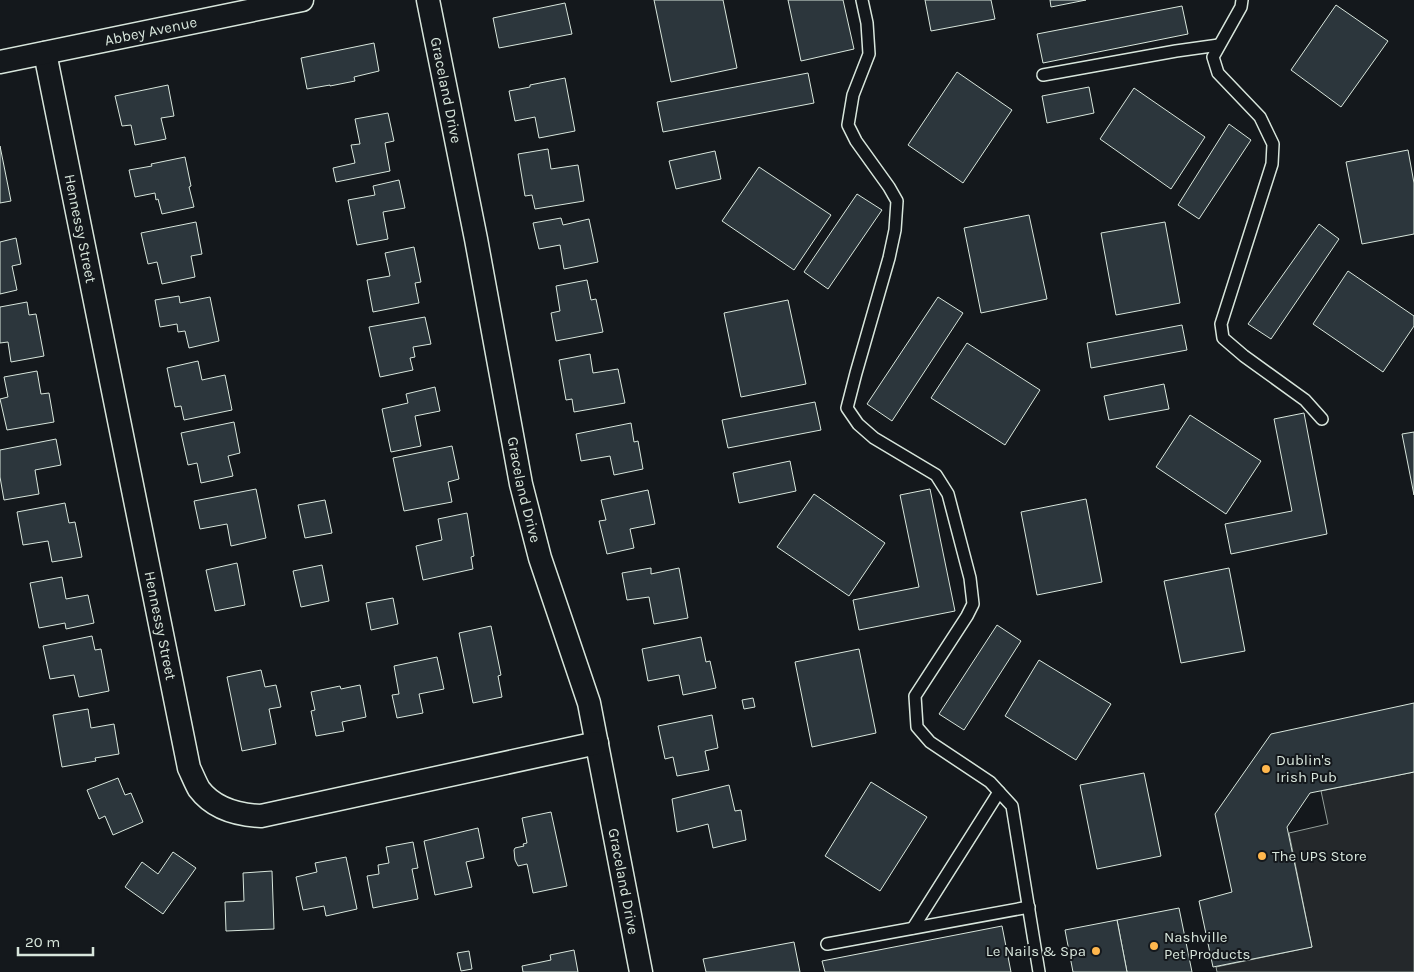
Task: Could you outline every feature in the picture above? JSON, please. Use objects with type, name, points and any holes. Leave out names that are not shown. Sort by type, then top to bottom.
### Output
[{"type":"street","name":"Abbey Avenue","points":[[0,62],[302,0]]},
{"type":"street","name":"Graceland Drive","points":[[428,0],[476,239],[522,484],[540,558],[588,703],[641,972]]},
{"type":"street","name":"Hennessy Street","points":[[45,53],[189,768],[199,788],[212,801],[227,810],[244,815],[261,816],[597,743]]},
{"type":"lane","points":[[862,0],[867,23],[869,54],[853,95],[848,125],[856,141],[897,201],[895,230],[889,258],[847,408],[858,424],[874,438],[936,475],[948,494],[970,578],[973,604],[915,696],[918,727],[930,742],[990,782],[1012,806],[1040,972]]},
{"type":"lane","points":[[1242,0],[1241,7],[1213,57],[1218,73],[1260,117],[1273,144],[1272,164],[1220,324],[1223,338],[1244,356],[1305,400],[1322,419]]},
{"type":"lane","points":[[1043,75],[1219,45]]},
{"type":"lane","points":[[913,928],[1000,792]]},
{"type":"lane","points":[[827,944],[1029,907]]},
{"type":"shaded area","points":[[1414,772],[1414,972],[1217,972],[1216,967],[1312,947],[1289,833],[1328,824],[1321,791]]},
{"type":"building","points":[[654,0],[723,0],[737,68],[671,82]]},
{"type":"building","points":[[788,0],[843,0],[854,49],[801,61]]},
{"type":"building","points":[[925,0],[991,0],[995,19],[931,31]]},
{"type":"building","points":[[1050,0],[1086,0],[1051,7]]},
{"type":"building","points":[[565,3],[572,34],[499,48],[493,18]]},
{"type":"building","points":[[1336,5],[1388,41],[1341,107],[1291,70]]},
{"type":"building","points":[[1182,6],[1188,34],[1043,63],[1037,34]]},
{"type":"building","points":[[374,43],[379,71],[354,77],[355,81],[307,89],[301,58]]},
{"type":"building","points":[[957,72],[1012,110],[963,183],[908,145]]},
{"type":"building","points":[[808,73],[814,103],[663,132],[657,102]]},
{"type":"building","points":[[565,78],[575,131],[539,138],[535,117],[515,121],[509,91]]},
{"type":"building","points":[[168,85],[174,116],[161,118],[166,139],[135,145],[131,125],[122,126],[115,96]]},
{"type":"building","points":[[1089,87],[1094,113],[1047,123],[1042,96]]},
{"type":"building","points":[[1134,88],[1205,137],[1171,189],[1100,139]]},
{"type":"building","points":[[388,113],[394,141],[385,143],[390,171],[336,182],[333,168],[355,163],[351,145],[360,144],[355,119]]},
{"type":"building","points":[[1229,124],[1251,140],[1199,219],[1178,205]]},
{"type":"building","points":[[0,146],[11,201],[0,203]]},
{"type":"building","points":[[548,149],[551,169],[578,165],[584,201],[535,209],[532,195],[525,196],[518,154]]},
{"type":"building","points":[[1408,150],[1414,183],[1414,234],[1362,244],[1346,162]]},
{"type":"building","points":[[715,151],[721,179],[676,189],[669,161]]},
{"type":"building","points":[[185,157],[194,207],[162,214],[155,193],[135,197],[129,170]]},
{"type":"building","points":[[759,167],[831,215],[794,270],[722,221]]},
{"type":"building","points":[[399,180],[405,208],[383,212],[388,239],[357,245],[348,200],[375,195],[373,186]]},
{"type":"building","points":[[857,194],[882,210],[828,289],[804,272]]},
{"type":"building","points":[[1029,215],[1047,299],[981,313],[964,228]]},
{"type":"building","points":[[561,218],[563,225],[589,219],[598,262],[564,269],[560,245],[539,249],[533,223]]},
{"type":"building","points":[[196,222],[202,254],[191,256],[195,277],[162,284],[157,262],[148,264],[141,233]]},
{"type":"building","points":[[1165,222],[1180,303],[1116,315],[1101,233]]},
{"type":"building","points":[[1319,224],[1339,239],[1271,339],[1248,324]]},
{"type":"building","points":[[16,238],[21,264],[12,266],[17,290],[0,294],[0,242]]},
{"type":"building","points":[[414,247],[421,282],[415,283],[419,303],[373,312],[367,280],[390,276],[385,253]]},
{"type":"building","points":[[1348,271],[1414,316],[1414,326],[1383,372],[1313,324]]},
{"type":"building","points":[[587,280],[591,300],[596,299],[603,332],[556,341],[551,313],[560,311],[556,286]]},
{"type":"building","points":[[179,296],[180,303],[210,297],[219,341],[189,348],[185,331],[178,332],[177,324],[160,327],[155,300]]},
{"type":"building","points":[[938,297],[963,313],[892,421],[867,404]]},
{"type":"building","points":[[788,300],[806,384],[741,397],[724,313]]},
{"type":"building","points":[[27,302],[29,315],[36,314],[44,356],[11,362],[8,342],[0,343],[0,307]]},
{"type":"building","points":[[425,317],[431,344],[413,347],[415,357],[410,358],[413,370],[380,377],[369,327]]},
{"type":"building","points":[[1182,325],[1187,350],[1091,368],[1087,343]]},
{"type":"building","points":[[967,343],[1040,390],[1005,445],[931,398]]},
{"type":"building","points":[[590,354],[593,373],[618,369],[625,403],[574,412],[572,399],[566,400],[559,360]]},
{"type":"building","points":[[198,361],[202,380],[225,375],[232,410],[184,420],[181,406],[175,407],[167,368]]},
{"type":"building","points":[[37,371],[41,394],[49,393],[54,422],[7,430],[0,399],[8,397],[4,377]]},
{"type":"building","points":[[1164,384],[1169,409],[1109,420],[1104,396]]},
{"type":"building","points":[[435,387],[440,411],[415,416],[421,446],[391,452],[382,409],[408,403],[406,394]]},
{"type":"building","points":[[815,402],[821,430],[728,448],[722,420]]},
{"type":"building","points":[[1304,413],[1327,534],[1231,554],[1225,524],[1292,511],[1274,419]]},
{"type":"building","points":[[1190,415],[1261,461],[1226,514],[1156,467]]},
{"type":"building","points":[[234,422],[240,453],[228,456],[233,476],[201,483],[197,463],[188,465],[181,433]]},
{"type":"building","points":[[631,423],[634,442],[638,441],[643,469],[614,475],[610,456],[581,461],[576,434]]},
{"type":"building","points":[[1414,432],[1414,495],[1402,434]]},
{"type":"building","points":[[56,439],[61,465],[35,470],[39,494],[4,500],[0,477],[0,450]]},
{"type":"building","points":[[452,446],[459,479],[448,482],[452,502],[404,511],[393,458]]},
{"type":"building","points":[[790,461],[796,491],[739,503],[733,473]]},
{"type":"building","points":[[256,489],[266,538],[231,546],[227,524],[200,529],[194,501]]},
{"type":"building","points":[[930,489],[955,611],[859,630],[853,600],[919,587],[900,495]]},
{"type":"building","points":[[648,490],[655,524],[630,529],[634,548],[607,554],[599,521],[606,520],[601,500]]},
{"type":"building","points":[[814,494],[885,543],[849,596],[777,547]]},
{"type":"building","points":[[1086,499],[1102,582],[1037,595],[1021,512]]},
{"type":"building","points":[[325,500],[332,533],[305,538],[298,505]]},
{"type":"building","points":[[65,503],[69,523],[75,522],[82,557],[52,562],[48,541],[23,545],[17,512]]},
{"type":"building","points":[[467,513],[474,556],[471,557],[473,569],[423,580],[416,546],[442,540],[438,519]]},
{"type":"building","points":[[237,563],[245,605],[215,611],[206,570]]},
{"type":"building","points":[[322,565],[329,601],[301,607],[293,571]]},
{"type":"building","points":[[651,568],[651,574],[679,568],[688,618],[654,624],[649,597],[627,600],[622,573]]},
{"type":"building","points":[[1229,568],[1245,651],[1181,663],[1164,581]]},
{"type":"building","points":[[62,577],[66,599],[88,595],[94,623],[66,629],[65,623],[39,628],[30,583]]},
{"type":"building","points":[[393,598],[398,624],[371,630],[366,603]]},
{"type":"building","points":[[997,625],[1021,641],[964,730],[939,714]]},
{"type":"building","points":[[491,626],[501,675],[498,676],[502,697],[473,703],[459,633]]},
{"type":"building","points":[[92,636],[95,650],[101,649],[109,691],[79,697],[74,675],[50,679],[43,646]]},
{"type":"building","points":[[701,637],[706,662],[710,661],[716,688],[683,695],[679,675],[648,681],[642,649]]},
{"type":"building","points":[[859,649],[876,733],[812,747],[795,662]]},
{"type":"building","points":[[437,657],[444,689],[419,694],[423,713],[397,718],[392,695],[399,694],[394,666]]},
{"type":"building","points":[[1039,660],[1111,704],[1076,760],[1005,716]]},
{"type":"building","points":[[261,670],[265,687],[276,685],[281,707],[269,709],[276,744],[242,751],[227,677]]},
{"type":"building","points":[[360,685],[366,717],[342,722],[344,731],[316,736],[311,711],[315,710],[311,692],[340,686],[341,689]]},
{"type":"building","points":[[753,698],[755,707],[744,709],[742,700]]},
{"type":"building","points":[[1414,703],[1414,772],[1310,793],[1287,827],[1312,947],[1213,967],[1199,901],[1232,892],[1215,814],[1271,734]]},
{"type":"building","points":[[88,709],[91,728],[114,724],[119,754],[95,758],[96,761],[62,767],[53,715]]},
{"type":"building","points":[[712,715],[718,748],[705,751],[709,770],[677,776],[673,757],[665,759],[658,726]]},
{"type":"building","points":[[1144,773],[1161,856],[1097,869],[1080,785]]},
{"type":"building","points":[[118,778],[125,795],[131,793],[143,822],[113,835],[105,816],[99,819],[87,790]]},
{"type":"building","points":[[871,782],[927,817],[880,891],[825,856]]},
{"type":"building","points":[[729,785],[735,811],[741,810],[746,840],[713,848],[708,824],[677,832],[672,799]]},
{"type":"building","points":[[551,812],[567,886],[533,893],[527,864],[518,866],[514,850],[527,843],[522,818]]},
{"type":"building","points":[[478,828],[484,858],[466,862],[472,887],[435,895],[424,841]]},
{"type":"building","points":[[413,842],[418,868],[412,869],[418,899],[373,908],[367,876],[379,874],[378,865],[389,863],[386,847]]},
{"type":"building","points":[[173,852],[196,868],[163,914],[125,887],[142,862],[158,874]]},
{"type":"building","points":[[346,857],[357,909],[326,916],[324,906],[303,910],[296,877],[317,872],[315,863]]},
{"type":"building","points":[[272,871],[274,929],[226,931],[225,902],[244,901],[243,873]]},
{"type":"building","name":"Nashville Pet Products","points":[[1179,908],[1192,972],[1127,972],[1117,920]]},
{"type":"building","name":"Le Nails & Spa","points":[[1117,920],[1127,972],[1073,972],[1065,930]]},
{"type":"building","points":[[1002,926],[1011,972],[825,972],[822,961]]},
{"type":"building","points":[[794,942],[800,972],[706,972],[703,959]]},
{"type":"building","points":[[574,950],[578,972],[523,972],[522,966],[551,960],[550,955]]},
{"type":"building","points":[[469,951],[472,969],[461,971],[457,953]]},
{"type":"place","name":"Dublin's Irish Pub","points":[[1266,769]]},
{"type":"place","name":"The UPS Store","points":[[1262,856]]},
{"type":"place","name":"Nashville Pet Products","points":[[1154,946]]},
{"type":"place","name":"Le Nails & Spa","points":[[1096,951]]}]
